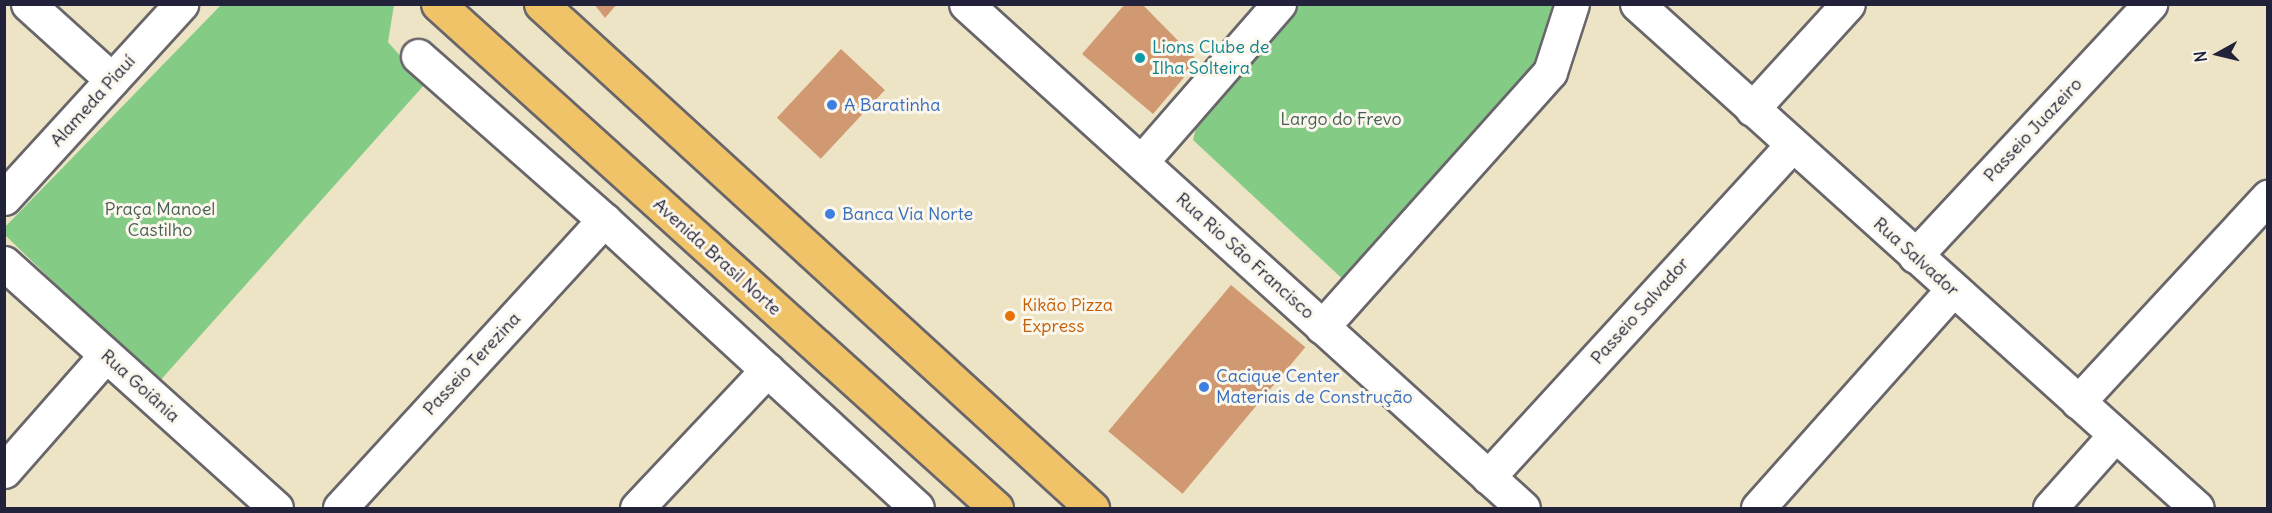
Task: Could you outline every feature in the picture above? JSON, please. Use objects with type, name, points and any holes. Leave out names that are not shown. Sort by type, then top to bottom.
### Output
[{"type":"main road","name":"Avenida Brasil Norte","points":[[438,4],[996,508]]},
{"type":"main road","points":[[540,4],[1092,508]]},
{"type":"street","points":[[28,4],[112,80]]},
{"type":"street","name":"Alameda Piauí","points":[[4,198],[181,4]]},
{"type":"street","points":[[1141,162],[1279,4]]},
{"type":"street","points":[[1322,327],[1550,72],[1572,4]]},
{"type":"street","name":"Rua Salvador","points":[[1637,4],[2197,508]]},
{"type":"street","points":[[1752,109],[1848,4]]},
{"type":"street","name":"Passeio Juazeiro","points":[[1915,256],[2150,4]]},
{"type":"street","name":"Rua Rio São Francisco","points":[[969,5],[1523,508]]},
{"type":"street","points":[[418,56],[604,220],[917,508]]},
{"type":"street","name":"Passeio Salvador","points":[[1488,477],[1792,145]]},
{"type":"street","points":[[2078,402],[2268,197]]},
{"type":"street","name":"Passeio Terezina","points":[[340,508],[604,220]]},
{"type":"street","name":"Rua Goiânia","points":[[4,263],[273,508]]},
{"type":"street","points":[[1758,508],[1953,290]]},
{"type":"street","points":[[4,471],[106,355]]},
{"type":"street","points":[[637,508],[767,370]]},
{"type":"street","points":[[2050,508],[2115,435]]},
{"type":"green space","name":"Praça Manoel Castilho","points":[[221,5],[394,5],[388,42],[425,84],[158,383],[5,235],[4,228]]},
{"type":"green space","name":"Largo do Frevo","points":[[1289,5],[1563,5],[1543,68],[1348,284],[1193,140],[1202,102]]},
{"type":"building","points":[[594,4],[617,4],[605,18]]},
{"type":"building","name":"Lions Clube de Ilha Solteira","points":[[1125,4],[1142,4],[1198,61],[1153,114],[1082,54]]},
{"type":"building","name":"A Baratinha","points":[[841,49],[885,90],[821,159],[777,118]]},
{"type":"building","name":"Cacique Center Materiais de Construção","points":[[1231,285],[1305,347],[1183,494],[1108,431]]},
{"type":"place","name":"Lions Clube de Ilha Solteira","points":[[1140,58]]},
{"type":"place","name":"A Baratinha","points":[[832,105]]},
{"type":"place","name":"Banca Via Norte","points":[[830,214]]},
{"type":"place","name":"Kikão Pizza Express","points":[[1010,316]]},
{"type":"place","name":"Cacique Center Materiais de Construção","points":[[1204,387]]}]
